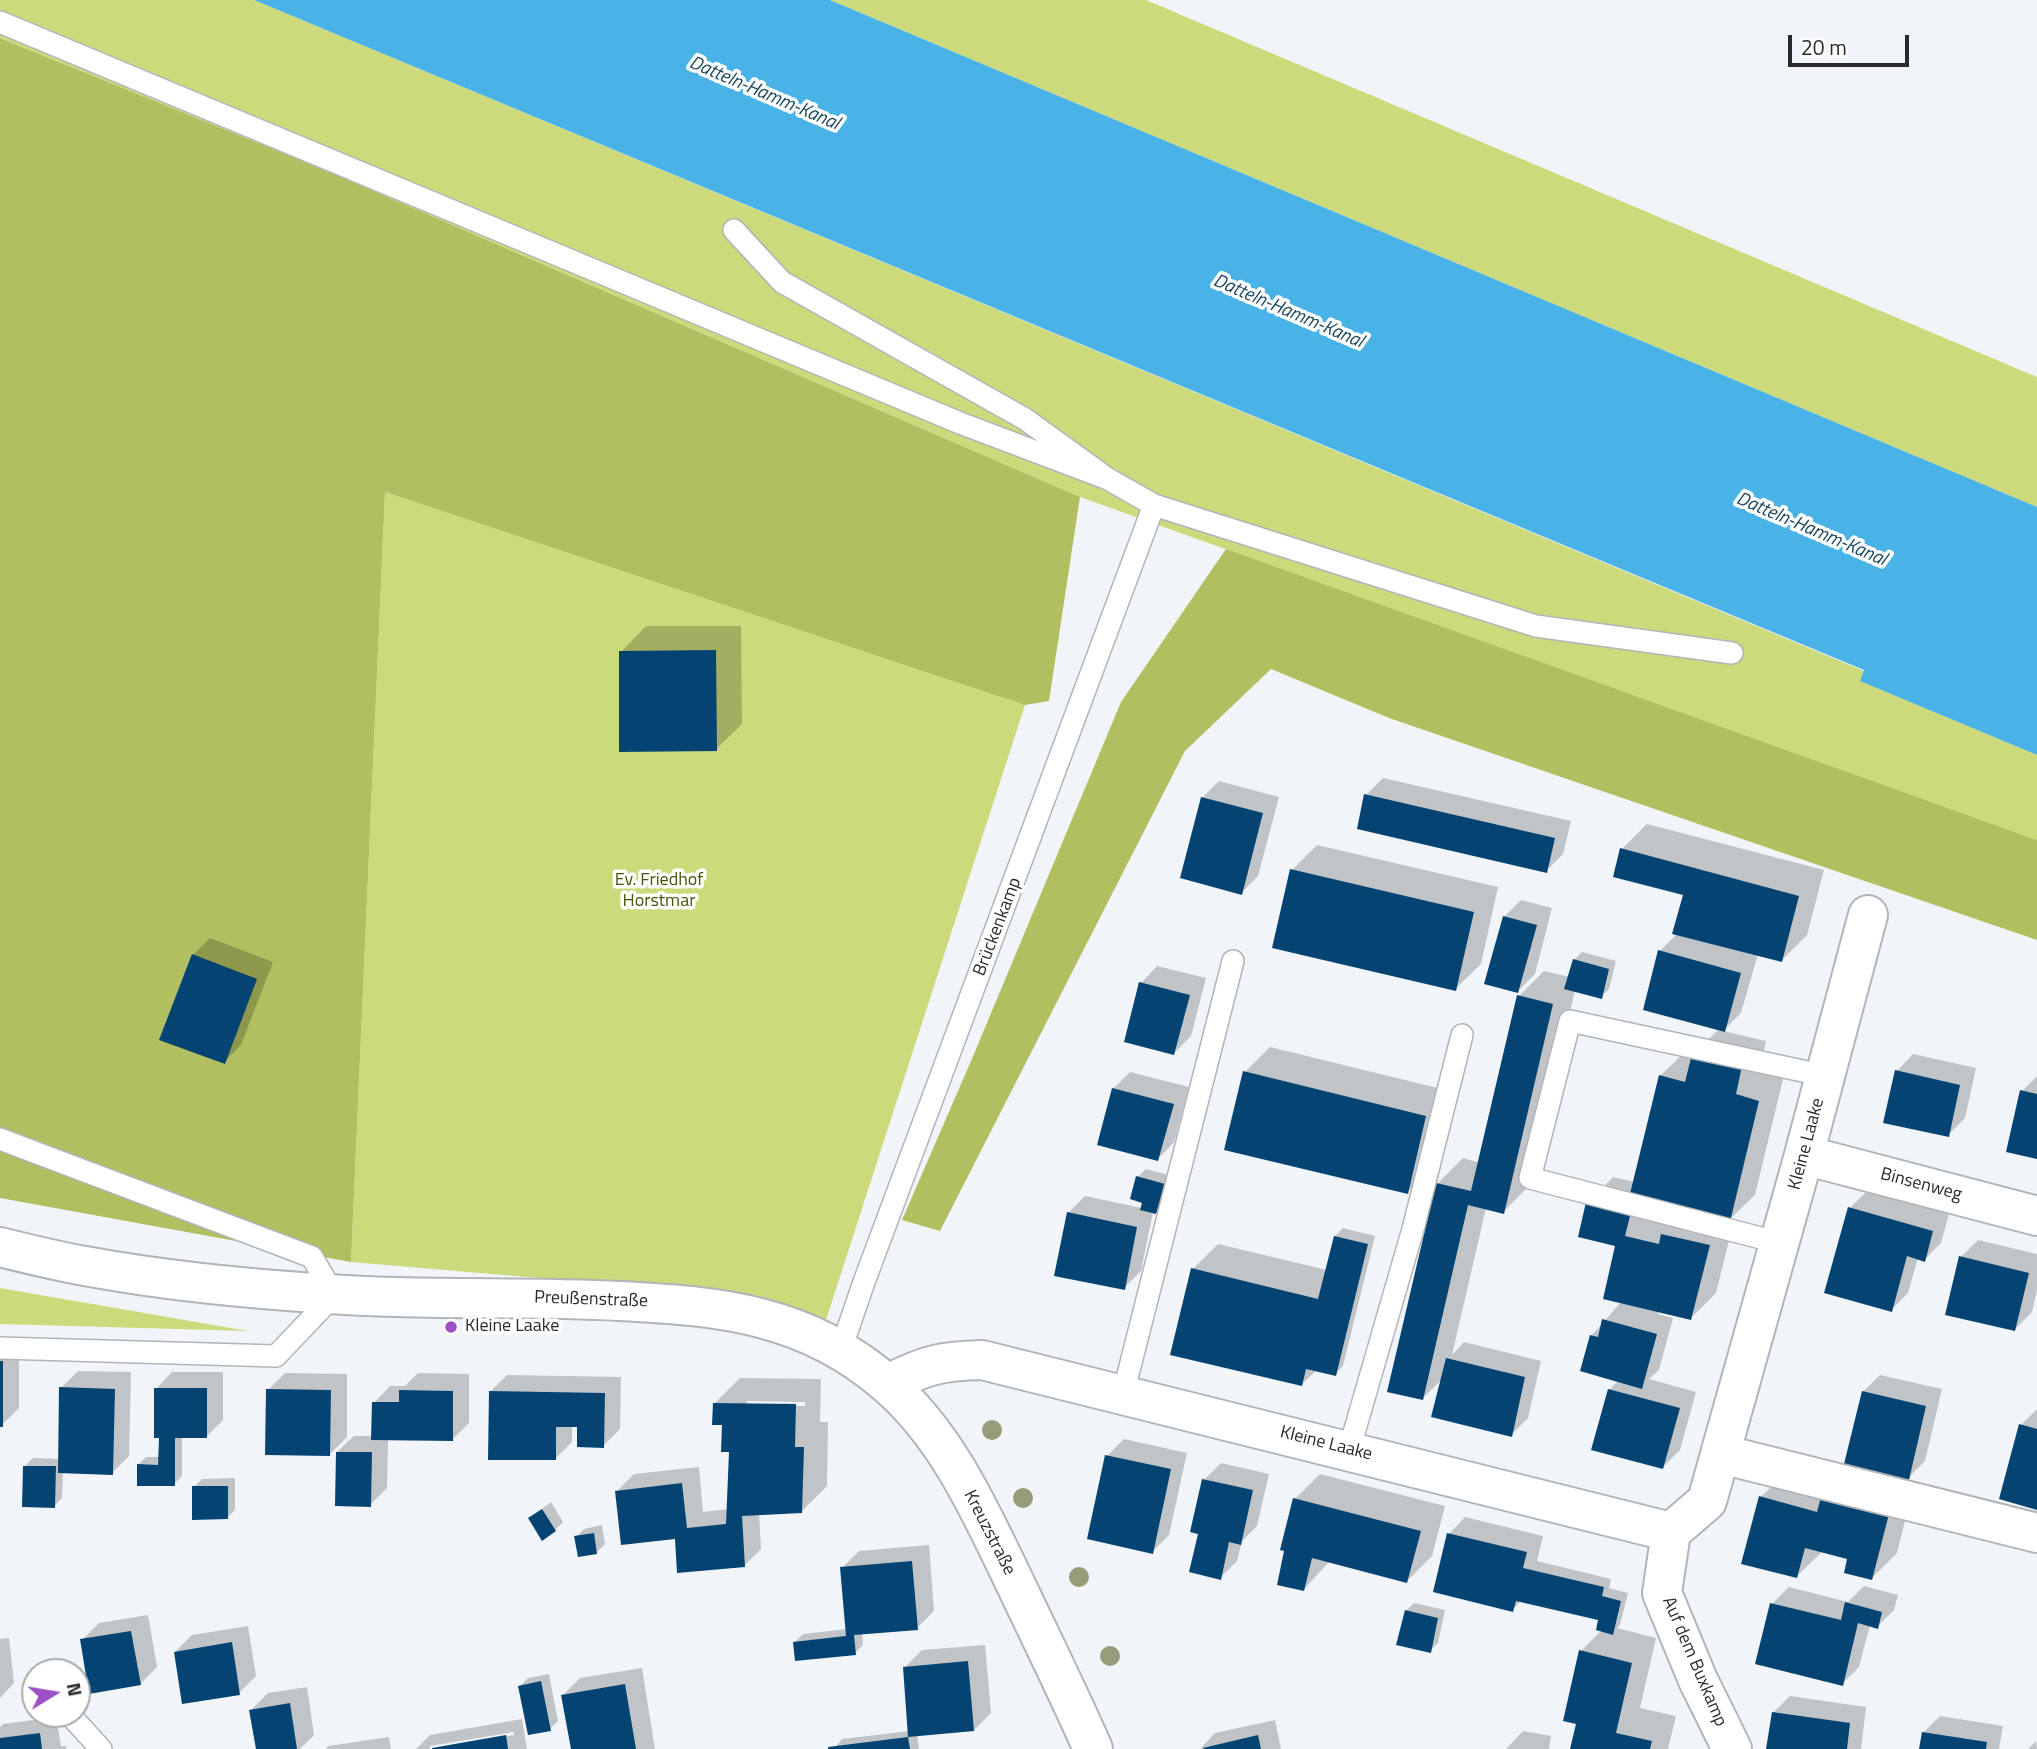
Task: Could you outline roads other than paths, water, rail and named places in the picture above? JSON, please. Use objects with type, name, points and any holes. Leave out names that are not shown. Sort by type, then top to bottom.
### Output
[{"type":"street","name":"Kleine Laake","points":[[888,1384],[921,1367],[953,1361],[982,1360],[1671,1532],[1707,1501],[1826,1076],[1868,915]]},
{"type":"street","name":"Binsenweg","points":[[1804,1155],[2037,1216]]},
{"type":"street","name":"Preußenstraße","points":[[0,1247],[86,1266],[211,1284],[334,1295],[582,1299],[716,1307],[785,1324],[841,1349]]},
{"type":"street","name":"Kreuzstraße","points":[[841,1349],[888,1384],[925,1423],[956,1468],[993,1538],[1093,1749]]},
{"type":"street","points":[[1721,1454],[2037,1533]]},
{"type":"street","name":"Auf dem Buxkamp","points":[[1671,1532],[1662,1593],[1698,1680],[1732,1749]]},
{"type":"lane","points":[[0,22],[961,422],[1108,478]]},
{"type":"lane","points":[[734,230],[782,282],[1025,419],[1108,478],[1154,505],[1536,626],[1732,653]]},
{"type":"lane","name":"Brückenkamp","points":[[841,1349],[1154,505]]},
{"type":"lane","points":[[1123,1394],[1233,961]]},
{"type":"lane","points":[[1780,1243],[1530,1178],[1570,1021],[1826,1076]]},
{"type":"lane","points":[[1349,1450],[1413,1229],[1462,1035]]},
{"type":"lane","points":[[0,1139],[312,1257],[334,1295],[276,1356],[0,1348]]},
{"type":"lane","points":[[82,1728],[101,1749]]},
{"type":"water","name":"Datteln-Hamm-Kanal","points":[[254,0],[830,0],[2037,507],[2037,755],[1860,681],[1864,670]]},
{"type":"place","name":"Kleine Laake","points":[[451,1327]]},
{"type":"park label","name":"Ev. Friedhof Horstmar","points":[[659,891]]}]
